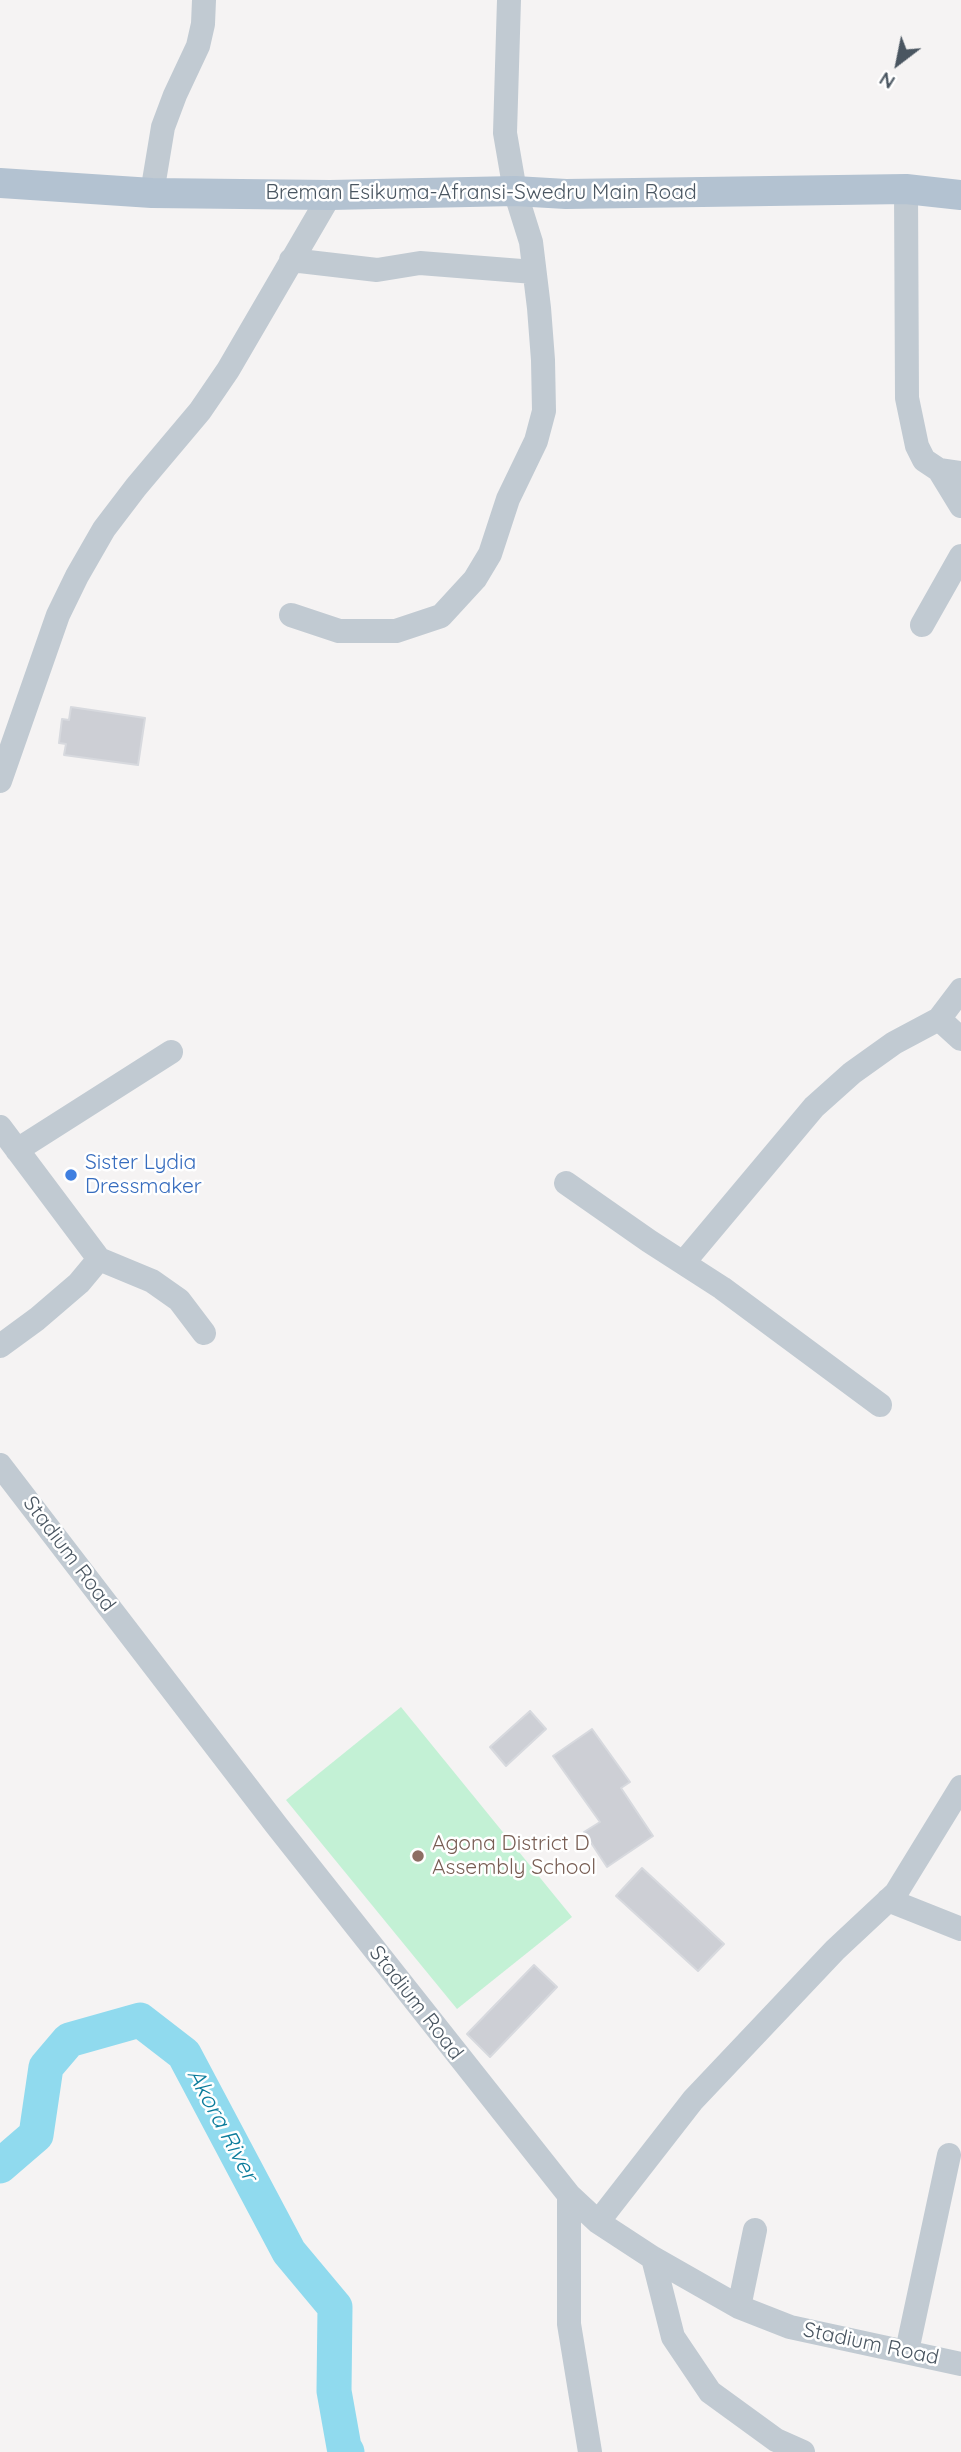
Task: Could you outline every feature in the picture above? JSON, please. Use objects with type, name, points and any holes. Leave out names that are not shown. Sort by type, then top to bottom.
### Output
[{"type":"main road","name":"Breman Esikuma-Afransi-Swedru Main Road","points":[[0,183],[152,193],[330,195],[515,191],[566,194],[906,189],[961,195]]},
{"type":"street","points":[[152,193],[163,127],[198,46],[203,24],[204,0]]},
{"type":"street","points":[[291,615],[339,631],[396,631],[441,616],[475,579],[490,554],[508,499],[536,441],[544,411],[541,334],[531,242],[515,191],[505,133],[509,0]]},
{"type":"street","points":[[906,189],[907,398],[923,460],[950,472],[961,506]]},
{"type":"street","points":[[0,782],[58,615],[77,576],[104,528],[200,411],[228,370],[330,195]]},
{"type":"street","points":[[292,260],[377,270],[420,263],[534,272]]},
{"type":"street","points":[[922,625],[961,556]]},
{"type":"street","points":[[684,1262],[814,1107],[852,1073],[894,1043],[939,1019],[961,990]]},
{"type":"street","points":[[939,1019],[961,1039]]},
{"type":"street","points":[[17,1150],[171,1052]]},
{"type":"street","points":[[0,1127],[99,1259],[152,1281],[179,1300],[204,1333]]},
{"type":"street","points":[[566,1183],[684,1262],[880,1405]]},
{"type":"street","points":[[0,1346],[79,1283],[99,1259]]},
{"type":"street","name":"Stadium Road","points":[[0,1465],[277,1826],[569,2195],[598,2222],[653,2258],[739,2307],[790,2327],[961,2364]]},
{"type":"street","points":[[598,2222],[693,2100],[835,1950],[895,1894],[961,1787]]},
{"type":"street","points":[[888,1900],[961,1930]]},
{"type":"street","points":[[907,2351],[949,2155]]},
{"type":"street","points":[[569,2195],[569,2323],[590,2452]]},
{"type":"street","points":[[739,2307],[755,2230]]},
{"type":"street","points":[[653,2258],[673,2337],[710,2392],[776,2440],[803,2452]]},
{"type":"green space","points":[[401,1707],[572,1917],[457,2009],[286,1800]]},
{"type":"building","points":[[71,707],[145,718],[138,765],[64,755],[66,744],[59,743],[62,719],[69,720]]},
{"type":"building","points":[[530,1711],[546,1729],[506,1766],[490,1747]]},
{"type":"building","points":[[592,1729],[630,1782],[621,1788],[653,1836],[607,1867],[584,1832],[600,1822],[553,1756]]},
{"type":"building","points":[[642,1868],[724,1944],[698,1971],[616,1896]]},
{"type":"building","points":[[534,1965],[557,1987],[490,2057],[467,2034]]},
{"type":"waterway","name":"Akora River","points":[[0,2166],[36,2135],[46,2067],[69,2040],[140,2020],[184,2054],[289,2252],[335,2307],[334,2391],[347,2452]]},
{"type":"place","name":"Sister Lydia Dressmaker","points":[[71,1175]]},
{"type":"place","name":"Agona District D Assembly School","points":[[418,1856]]}]
